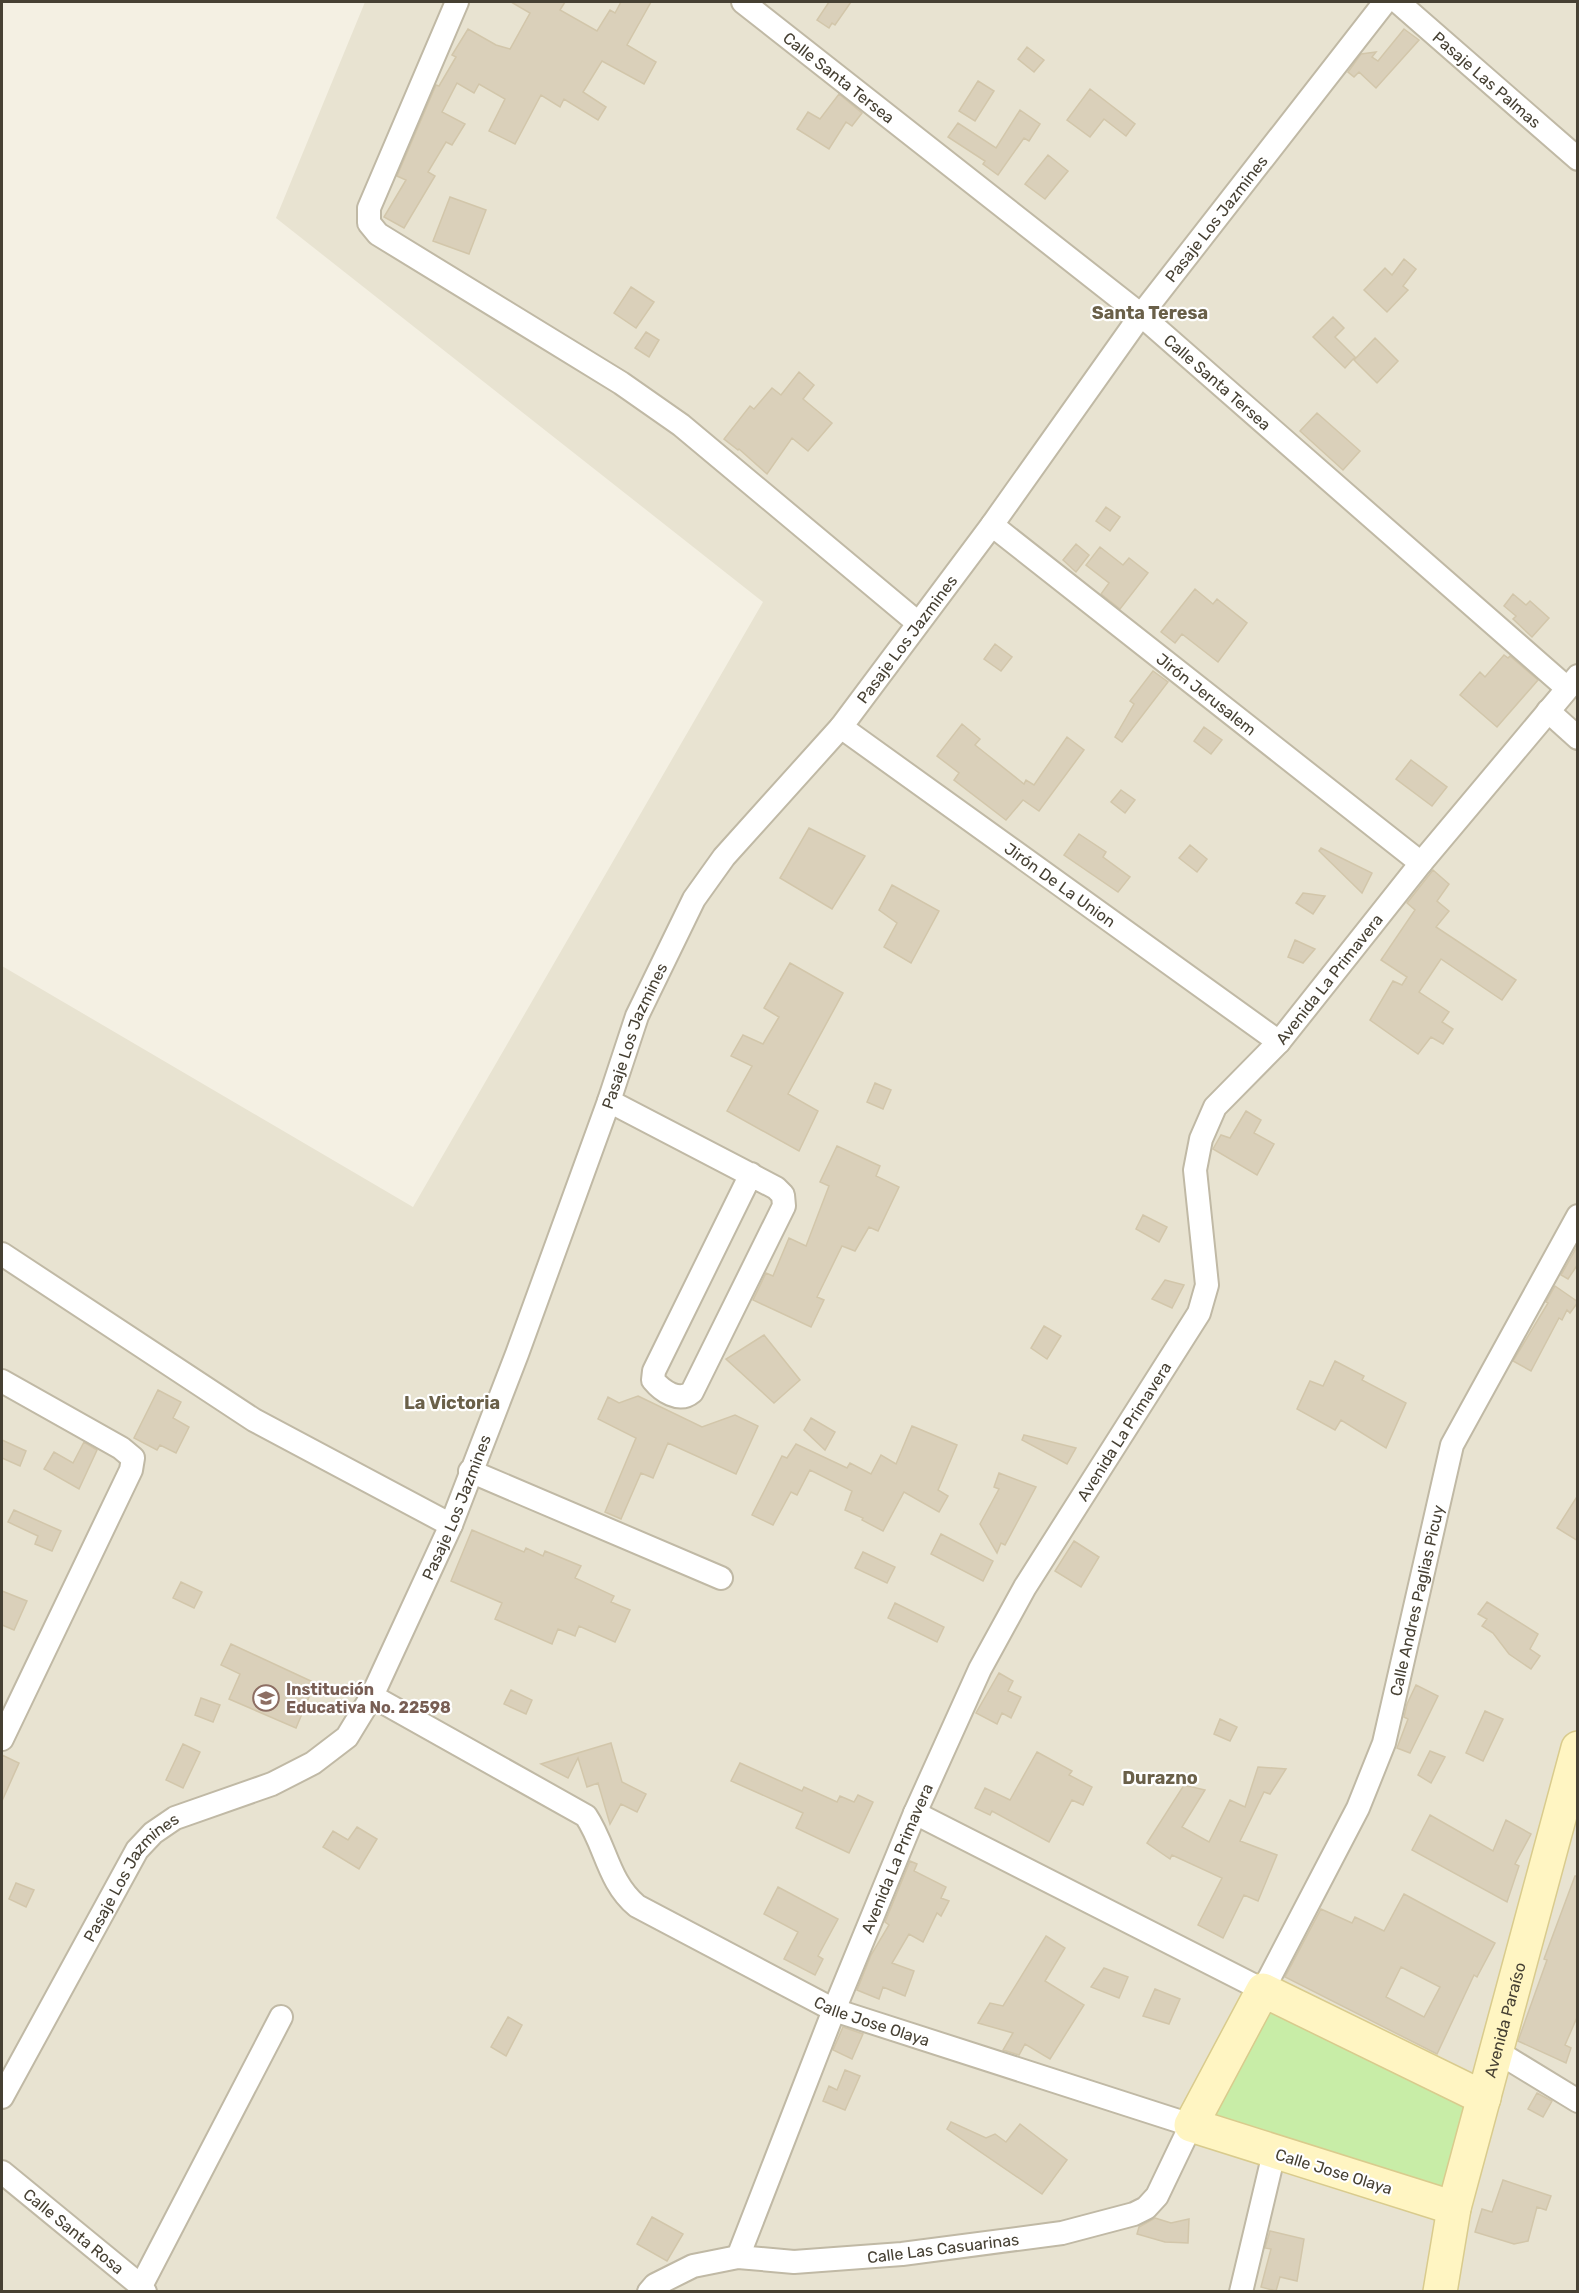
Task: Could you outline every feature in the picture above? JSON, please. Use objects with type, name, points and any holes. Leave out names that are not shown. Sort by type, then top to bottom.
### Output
[{"type":"main road","name":"Avenida Paraíso","points":[[1440,2292],[1454,2208],[1577,1751]]},
{"type":"main road","points":[[1191,2125],[1263,1990],[1484,2098]]},
{"type":"main road","name":"Calle Jose Olaya","points":[[1191,2125],[1454,2208]]},
{"type":"street","points":[[457,2],[369,208],[369,223],[378,234],[621,383],[681,425],[918,623]]},
{"type":"street","name":"Calle Santa Tersea","points":[[742,2],[1141,315],[1572,682]]},
{"type":"street","name":"Pasaje Los Jazmines","points":[[2,2097],[137,1850],[153,1833],[175,1818],[272,1784],[313,1763],[346,1737],[372,1696],[451,1525],[517,1354],[609,1101],[636,1016],[694,898],[724,857],[841,727],[992,525],[1141,315],[1386,2]]},
{"type":"street","name":"Pasaje Las Palmas","points":[[1398,2],[1578,159]]},
{"type":"street","name":"Jirón Jerusalem","points":[[992,525],[1421,863]]},
{"type":"street","name":"Avenida La Primavera","points":[[738,2257],[834,2010],[915,1813],[980,1669],[1024,1587],[1199,1313],[1207,1285],[1195,1170],[1201,1139],[1215,1107],[1279,1042],[1421,863],[1572,682]]},
{"type":"street","points":[[1548,711],[1578,738]]},
{"type":"street","name":"Jirón De La Union","points":[[841,727],[1279,1042]]},
{"type":"street","points":[[609,1101],[751,1174],[776,1188],[783,1195],[784,1206],[692,1392],[687,1397],[679,1397],[660,1388],[653,1380],[654,1371],[751,1174]]},
{"type":"street","name":"Calle Andres Paglias Picuy","points":[[1263,1990],[1358,1808],[1384,1743],[1452,1445],[1578,1216]]},
{"type":"street","points":[[2,1254],[254,1420],[451,1525]]},
{"type":"street","points":[[2,1381],[121,1448],[133,1458],[131,1470],[2,1739]]},
{"type":"street","points":[[471,1471],[721,1578]]},
{"type":"street","name":"Calle Jose Olaya","points":[[372,1696],[586,1816],[597,1833],[601,1852],[616,1882],[626,1897],[638,1906],[834,2010],[1191,2125]]},
{"type":"street","points":[[915,1813],[1263,1990]]},
{"type":"street","points":[[143,2289],[281,2017]]},
{"type":"street","points":[[1496,2051],[1578,2101]]},
{"type":"street","name":"Calle Las Casuarinas","points":[[649,2292],[655,2285],[693,2266],[738,2257],[794,2262],[902,2254],[1062,2233],[1134,2214],[1146,2208],[1157,2196],[1191,2125]]},
{"type":"street","points":[[1241,2292],[1274,2153]]},
{"type":"street","name":"Calle Santa Rosa","points":[[2,2172],[143,2289]]},
{"type":"shaded area","points":[[365,2],[1577,2],[1577,2291],[2,2292],[2,966],[413,1207],[763,602],[276,218]]},
{"type":"green space","points":[[1267,2000],[1468,2100],[1444,2192],[1204,2120]]},
{"type":"building","points":[[511,2],[565,2],[560,10],[597,31],[610,10],[615,13],[621,2],[651,2],[627,45],[656,62],[644,84],[602,61],[583,92],[606,107],[598,120],[564,99],[560,107],[541,95],[515,144],[489,131],[505,99],[479,84],[474,93],[457,83],[442,112],[465,124],[452,145],[446,142],[428,172],[435,176],[404,228],[384,217],[406,180],[397,176],[436,85],[439,86],[456,57],[452,55],[468,29],[496,45],[510,49],[530,13]]},
{"type":"building","points":[[829,2],[851,2],[835,25],[832,23],[829,28],[817,20]]},
{"type":"building","points":[[1404,29],[1419,40],[1376,88],[1359,72],[1354,77],[1348,72],[1361,54],[1376,52],[1372,57],[1378,61]]},
{"type":"building","points":[[1027,47],[1044,60],[1034,72],[1018,59]]},
{"type":"building","points":[[978,81],[994,91],[975,121],[959,111]]},
{"type":"building","points":[[1090,89],[1135,124],[1126,136],[1104,119],[1090,137],[1067,120]]},
{"type":"building","points":[[839,94],[862,113],[852,126],[846,122],[829,149],[797,129],[808,112],[820,119]]},
{"type":"building","points":[[1020,110],[1040,124],[1029,141],[1024,138],[998,175],[983,164],[985,161],[948,137],[958,123],[996,148]]},
{"type":"building","points":[[1048,155],[1068,171],[1045,199],[1025,184]]},
{"type":"building","points":[[450,197],[486,210],[469,254],[433,241]]},
{"type":"building","points":[[1404,259],[1416,269],[1403,286],[1408,290],[1387,312],[1364,290],[1385,268],[1392,275]]},
{"type":"building","points":[[631,287],[654,302],[636,328],[614,313]]},
{"type":"building","points":[[1333,317],[1344,328],[1335,337],[1355,357],[1345,368],[1313,337]]},
{"type":"building","points":[[646,332],[659,340],[649,357],[635,348]]},
{"type":"building","points":[[1375,338],[1398,361],[1377,383],[1354,360]]},
{"type":"building","points":[[799,372],[814,385],[803,399],[832,423],[808,451],[792,438],[767,474],[724,439],[750,406],[754,409],[772,388],[781,395]]},
{"type":"building","points":[[1317,413],[1360,451],[1343,470],[1300,431]]},
{"type":"building","points":[[1106,507],[1120,517],[1110,531],[1096,521]]},
{"type":"building","points":[[1076,544],[1089,555],[1076,572],[1063,560]]},
{"type":"building","points":[[1100,547],[1123,565],[1129,558],[1148,573],[1120,609],[1101,594],[1109,583],[1086,565]]},
{"type":"building","points":[[1195,589],[1213,604],[1217,599],[1247,623],[1218,662],[1182,634],[1175,643],[1161,632]]},
{"type":"building","points":[[1513,594],[1526,605],[1530,601],[1549,618],[1532,637],[1513,619],[1516,616],[1504,606]]},
{"type":"building","points":[[995,644],[1012,657],[1001,671],[984,659]]},
{"type":"building","points":[[1504,655],[1508,658],[1510,656],[1538,680],[1497,727],[1460,695],[1480,672],[1485,677]]},
{"type":"building","points":[[1153,671],[1168,682],[1122,742],[1115,737],[1134,704],[1130,701]]},
{"type":"building","points":[[962,724],[980,739],[975,745],[1024,784],[1026,780],[1034,785],[1067,737],[1084,750],[1039,811],[1023,800],[1006,820],[954,780],[959,773],[937,756]]},
{"type":"building","points":[[1204,727],[1222,740],[1211,754],[1194,741]]},
{"type":"building","points":[[1411,760],[1447,787],[1432,806],[1396,779]]},
{"type":"building","points":[[1121,790],[1135,800],[1125,813],[1111,802]]},
{"type":"building","points":[[809,828],[865,856],[832,909],[780,878]]},
{"type":"building","points":[[1079,834],[1106,852],[1103,857],[1130,877],[1118,892],[1064,855]]},
{"type":"building","points":[[1190,845],[1207,859],[1197,872],[1179,858]]},
{"type":"building","points":[[1321,848],[1372,873],[1362,893],[1319,851]]},
{"type":"building","points":[[1433,870],[1449,884],[1437,901],[1449,911],[1436,927],[1516,980],[1502,1000],[1441,959],[1419,992],[1449,1012],[1442,1022],[1453,1029],[1443,1044],[1431,1037],[1418,1054],[1370,1020],[1393,981],[1402,985],[1407,977],[1381,960],[1415,910],[1407,903]]},
{"type":"building","points":[[892,885],[939,911],[911,963],[884,947],[897,923],[879,910]]},
{"type":"building","points":[[1303,893],[1325,896],[1313,914],[1296,903]]},
{"type":"building","points":[[1295,940],[1315,949],[1303,963],[1288,957]]},
{"type":"building","points":[[790,963],[843,993],[788,1094],[818,1111],[799,1151],[727,1111],[752,1066],[731,1056],[743,1035],[763,1044],[779,1017],[764,1008]]},
{"type":"building","points":[[875,1083],[891,1090],[883,1109],[867,1102]]},
{"type":"building","points":[[1246,1111],[1261,1120],[1254,1133],[1274,1144],[1257,1175],[1213,1149],[1221,1135],[1230,1138]]},
{"type":"building","points":[[837,1146],[880,1166],[876,1176],[899,1187],[878,1231],[869,1227],[855,1251],[842,1246],[817,1297],[824,1300],[811,1327],[753,1300],[766,1273],[773,1276],[789,1238],[806,1246],[829,1186],[820,1182]]},
{"type":"building","points":[[1143,1215],[1167,1227],[1159,1242],[1136,1229]]},
{"type":"building","points":[[1578,1245],[1578,1264],[1568,1279],[1561,1275]]},
{"type":"building","points":[[1165,1280],[1184,1285],[1172,1308],[1152,1299]]},
{"type":"building","points":[[1555,1286],[1578,1302],[1570,1313],[1567,1310],[1562,1320],[1559,1318],[1531,1371],[1513,1361],[1548,1303],[1546,1302]]},
{"type":"building","points":[[1044,1326],[1061,1336],[1047,1359],[1031,1348]]},
{"type":"building","points":[[764,1335],[800,1380],[774,1403],[726,1359]]},
{"type":"building","points":[[1335,1361],[1364,1376],[1362,1380],[1406,1403],[1386,1448],[1341,1420],[1335,1430],[1297,1409],[1310,1381],[1323,1386]]},
{"type":"building","points":[[158,1390],[181,1402],[173,1418],[189,1427],[176,1453],[160,1445],[157,1450],[134,1438]]},
{"type":"building","points":[[638,1396],[702,1427],[735,1415],[758,1426],[736,1474],[668,1443],[653,1478],[641,1473],[621,1519],[605,1512],[636,1438],[598,1419],[608,1397],[619,1403]]},
{"type":"building","points":[[811,1418],[835,1432],[825,1450],[804,1430]]},
{"type":"building","points":[[912,1426],[957,1445],[938,1490],[948,1496],[939,1512],[904,1492],[883,1531],[845,1510],[852,1491],[810,1470],[797,1495],[791,1492],[773,1525],[752,1515],[782,1456],[787,1458],[796,1444],[847,1468],[850,1463],[871,1474],[881,1455],[896,1464]]},
{"type":"building","points":[[1024,1435],[1076,1448],[1067,1464],[1022,1440]]},
{"type":"building","points":[[2,1440],[26,1451],[20,1466],[2,1458]]},
{"type":"building","points":[[84,1442],[97,1450],[79,1489],[44,1469],[54,1452],[73,1463]]},
{"type":"building","points":[[999,1473],[1036,1487],[1005,1545],[1001,1543],[997,1553],[980,1524],[999,1489],[994,1487]]},
{"type":"building","points":[[1578,1495],[1578,1541],[1557,1528]]},
{"type":"building","points":[[14,1510],[61,1531],[52,1551],[35,1544],[38,1536],[8,1522]]},
{"type":"building","points":[[472,1530],[524,1552],[526,1548],[543,1556],[545,1551],[581,1566],[575,1578],[614,1596],[611,1602],[630,1610],[615,1642],[579,1626],[575,1636],[558,1629],[552,1644],[495,1619],[502,1603],[451,1581]]},
{"type":"building","points":[[941,1534],[993,1561],[983,1581],[931,1554]]},
{"type":"building","points":[[1074,1541],[1099,1557],[1081,1587],[1055,1571]]},
{"type":"building","points":[[863,1552],[895,1567],[887,1583],[855,1568]]},
{"type":"building","points":[[181,1582],[202,1592],[194,1608],[173,1598]]},
{"type":"building","points":[[2,1591],[27,1601],[14,1630],[2,1625]]},
{"type":"building","points":[[1487,1602],[1538,1634],[1530,1649],[1540,1656],[1531,1669],[1509,1654],[1493,1633],[1482,1626],[1487,1619],[1478,1614]]},
{"type":"building","points":[[895,1603],[944,1627],[937,1642],[888,1618]]},
{"type":"building","points":[[231,1644],[315,1683],[296,1728],[229,1699],[240,1674],[221,1665]]},
{"type":"building","points":[[999,1673],[1013,1681],[1008,1691],[1021,1697],[1011,1718],[1002,1713],[997,1724],[976,1713]]},
{"type":"building","points":[[1416,1685],[1438,1696],[1410,1753],[1397,1748],[1408,1719],[1404,1717],[1407,1704]]},
{"type":"building","points":[[511,1690],[532,1700],[526,1714],[504,1704]]},
{"type":"building","points":[[201,1698],[220,1705],[213,1722],[195,1715]]},
{"type":"building","points":[[1485,1711],[1503,1719],[1483,1761],[1466,1753]]},
{"type":"building","points":[[1220,1719],[1237,1727],[1230,1741],[1214,1734]]},
{"type":"building","points":[[611,1743],[622,1782],[646,1794],[637,1812],[621,1804],[610,1824],[598,1783],[587,1787],[578,1758],[568,1778],[541,1764]]},
{"type":"building","points":[[183,1744],[200,1752],[183,1788],[166,1780]]},
{"type":"building","points":[[1430,1751],[1445,1757],[1431,1783],[1418,1775]]},
{"type":"building","points":[[1037,1752],[1072,1771],[1069,1775],[1092,1787],[1083,1805],[1072,1800],[1049,1842],[992,1811],[990,1815],[975,1808],[985,1788],[1010,1800]]},
{"type":"building","points":[[2,1755],[19,1763],[2,1801]]},
{"type":"building","points":[[740,1763],[802,1791],[804,1787],[837,1802],[840,1796],[854,1802],[858,1795],[873,1802],[849,1853],[796,1828],[803,1813],[731,1781]]},
{"type":"building","points":[[1258,1767],[1286,1769],[1270,1794],[1264,1792],[1240,1841],[1277,1855],[1258,1901],[1244,1895],[1223,1938],[1198,1925],[1222,1878],[1172,1855],[1170,1859],[1147,1843],[1184,1785],[1205,1790],[1182,1827],[1209,1842],[1230,1800],[1245,1807]]},
{"type":"building","points":[[1430,1815],[1493,1851],[1506,1820],[1531,1834],[1515,1864],[1519,1866],[1507,1902],[1412,1850]]},
{"type":"building","points":[[357,1827],[377,1839],[359,1869],[323,1847],[333,1831],[348,1840]]},
{"type":"building","points":[[910,1861],[917,1864],[914,1871],[946,1887],[941,1898],[949,1901],[941,1916],[937,1913],[923,1942],[909,1934],[892,1963],[914,1971],[905,1996],[883,1987],[879,1999],[857,1990],[871,1955],[889,1925],[885,1922]]},
{"type":"building","points":[[1575,1876],[1578,1876],[1578,2015],[1565,2045],[1571,2048],[1566,2063],[1518,2041],[1547,1960],[1544,1959]]},
{"type":"building","points":[[16,1883],[34,1890],[26,1907],[9,1899]]},
{"type":"building","points":[[778,1887],[838,1919],[818,1956],[823,1959],[815,1975],[784,1959],[798,1932],[764,1914]]},
{"type":"building","points":[[1404,1894],[1495,1943],[1477,1977],[1474,1975],[1437,2054],[1285,1977],[1321,1909],[1352,1923],[1355,1917],[1384,1931]],"holes":[[[1401,1967],[1440,1987],[1424,2017],[1386,1997]]]},
{"type":"building","points":[[1046,1936],[1065,1948],[1045,1981],[1084,2005],[1050,2059],[1025,2044],[1019,2055],[1003,2050],[1013,2033],[978,2023],[990,2003],[1003,2006]]},
{"type":"building","points":[[1104,1968],[1128,1977],[1119,1998],[1091,1987]]},
{"type":"building","points":[[1155,1989],[1180,1999],[1169,2024],[1143,2016]]},
{"type":"building","points":[[508,2017],[522,2025],[506,2056],[491,2047]]},
{"type":"building","points":[[843,2027],[863,2034],[852,2059],[833,2050]]},
{"type":"building","points":[[845,2070],[860,2076],[845,2110],[823,2101],[829,2086],[837,2090]]},
{"type":"building","points":[[1537,2093],[1552,2101],[1543,2117],[1528,2109]]},
{"type":"building","points":[[951,2122],[986,2138],[995,2134],[1006,2142],[1020,2124],[1067,2160],[1042,2194],[947,2129]]},
{"type":"building","points":[[1503,2180],[1551,2196],[1546,2210],[1537,2207],[1528,2241],[1514,2244],[1475,2232],[1482,2209],[1492,2212]]},
{"type":"building","points":[[652,2217],[683,2234],[667,2261],[637,2244]]},
{"type":"building","points":[[1155,2218],[1171,2223],[1189,2219],[1188,2243],[1165,2242],[1137,2234],[1139,2227]]},
{"type":"building","points":[[1270,2231],[1304,2239],[1297,2281],[1280,2277],[1276,2291],[1261,2287],[1271,2249],[1265,2248]]},
{"type":"place","name":"Institución Educativa No. 22598","points":[[266,1698]]},
{"type":"district","name":"Santa Teresa","points":[[1150,313]]},
{"type":"district","name":"La Victoria","points":[[452,1403]]},
{"type":"district","name":"Durazno","points":[[1160,1778]]}]
